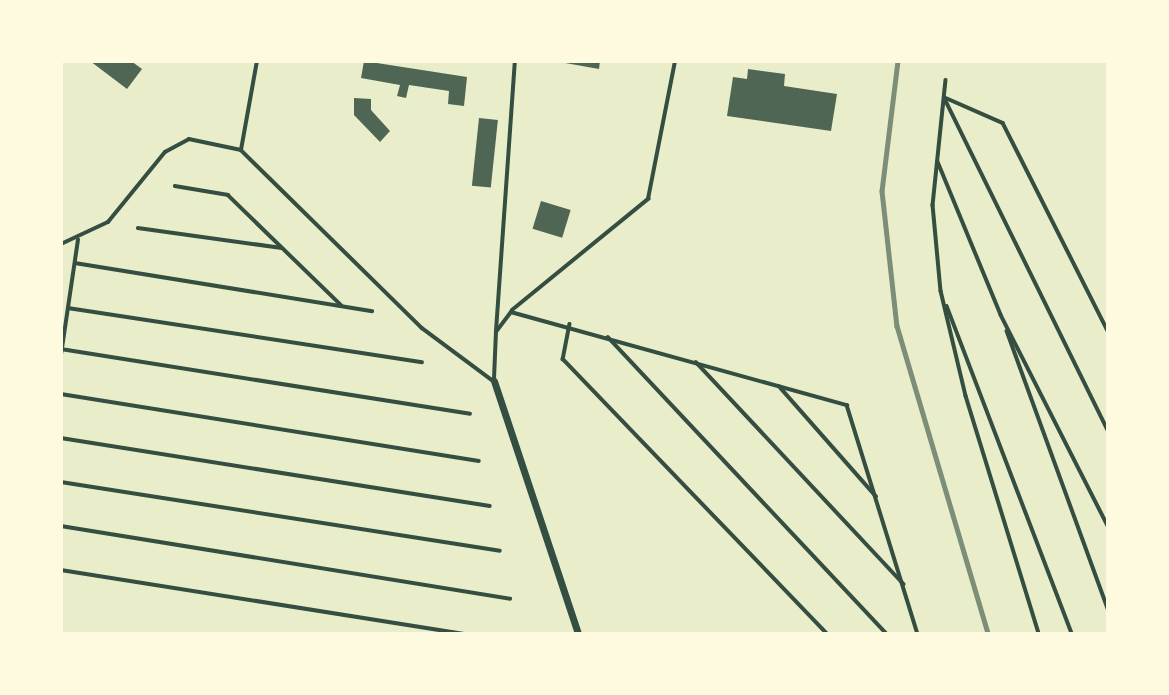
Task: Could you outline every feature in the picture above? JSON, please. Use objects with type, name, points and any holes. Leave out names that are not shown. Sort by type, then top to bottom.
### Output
[{"type":"street","points":[[494,381],[579,634]]},
{"type":"lane","points":[[241,150],[257,61]]},
{"type":"lane","points":[[494,381],[515,61]]},
{"type":"lane","points":[[496,332],[511,312],[648,199],[675,61]]},
{"type":"lane","points":[[946,80],[933,205],[941,290],[966,396],[1039,634]]},
{"type":"lane","points":[[944,97],[1003,123],[1108,331]]},
{"type":"lane","points":[[944,97],[1108,430]]},
{"type":"lane","points":[[61,244],[78,240],[108,222],[165,152],[189,139],[241,150],[422,328],[494,381]]},
{"type":"lane","points":[[937,160],[1001,315],[1108,609]]},
{"type":"lane","points":[[175,186],[229,195],[342,306]]},
{"type":"lane","points":[[138,228],[283,248]]},
{"type":"lane","points":[[61,355],[78,240]]},
{"type":"lane","points":[[75,263],[372,311]]},
{"type":"lane","points":[[941,290],[1072,634]]},
{"type":"lane","points":[[61,291],[71,292]]},
{"type":"lane","points":[[68,308],[422,362]]},
{"type":"lane","points":[[511,312],[570,323],[847,405],[918,634]]},
{"type":"lane","points":[[1001,315],[1108,526]]},
{"type":"lane","points":[[570,323],[563,359],[828,634]]},
{"type":"lane","points":[[606,335],[887,634]]},
{"type":"lane","points":[[62,349],[470,414]]},
{"type":"lane","points":[[694,360],[905,585]]},
{"type":"lane","points":[[777,384],[877,497]]},
{"type":"lane","points":[[61,394],[479,461]]},
{"type":"lane","points":[[61,438],[490,506]]},
{"type":"lane","points":[[61,482],[500,551]]},
{"type":"lane","points":[[61,526],[510,599]]},
{"type":"lane","points":[[61,570],[464,634]]},
{"type":"building","points":[[90,61],[131,61],[142,69],[127,89]]},
{"type":"building","points":[[364,61],[467,77],[464,106],[448,104],[449,91],[409,85],[406,98],[397,96],[400,85],[361,78]]},
{"type":"building","points":[[554,61],[600,61],[599,69]]},
{"type":"building","points":[[748,69],[785,74],[784,86],[837,94],[831,131],[727,116],[733,77],[747,79]]},
{"type":"building","points":[[354,98],[371,99],[371,110],[390,131],[380,142],[354,115]]},
{"type":"building","points":[[479,118],[498,120],[491,188],[472,186]]},
{"type":"building","points":[[541,201],[571,210],[562,238],[533,229]]},
{"type":"railway","points":[[898,61],[882,191],[897,326],[988,634]]}]
